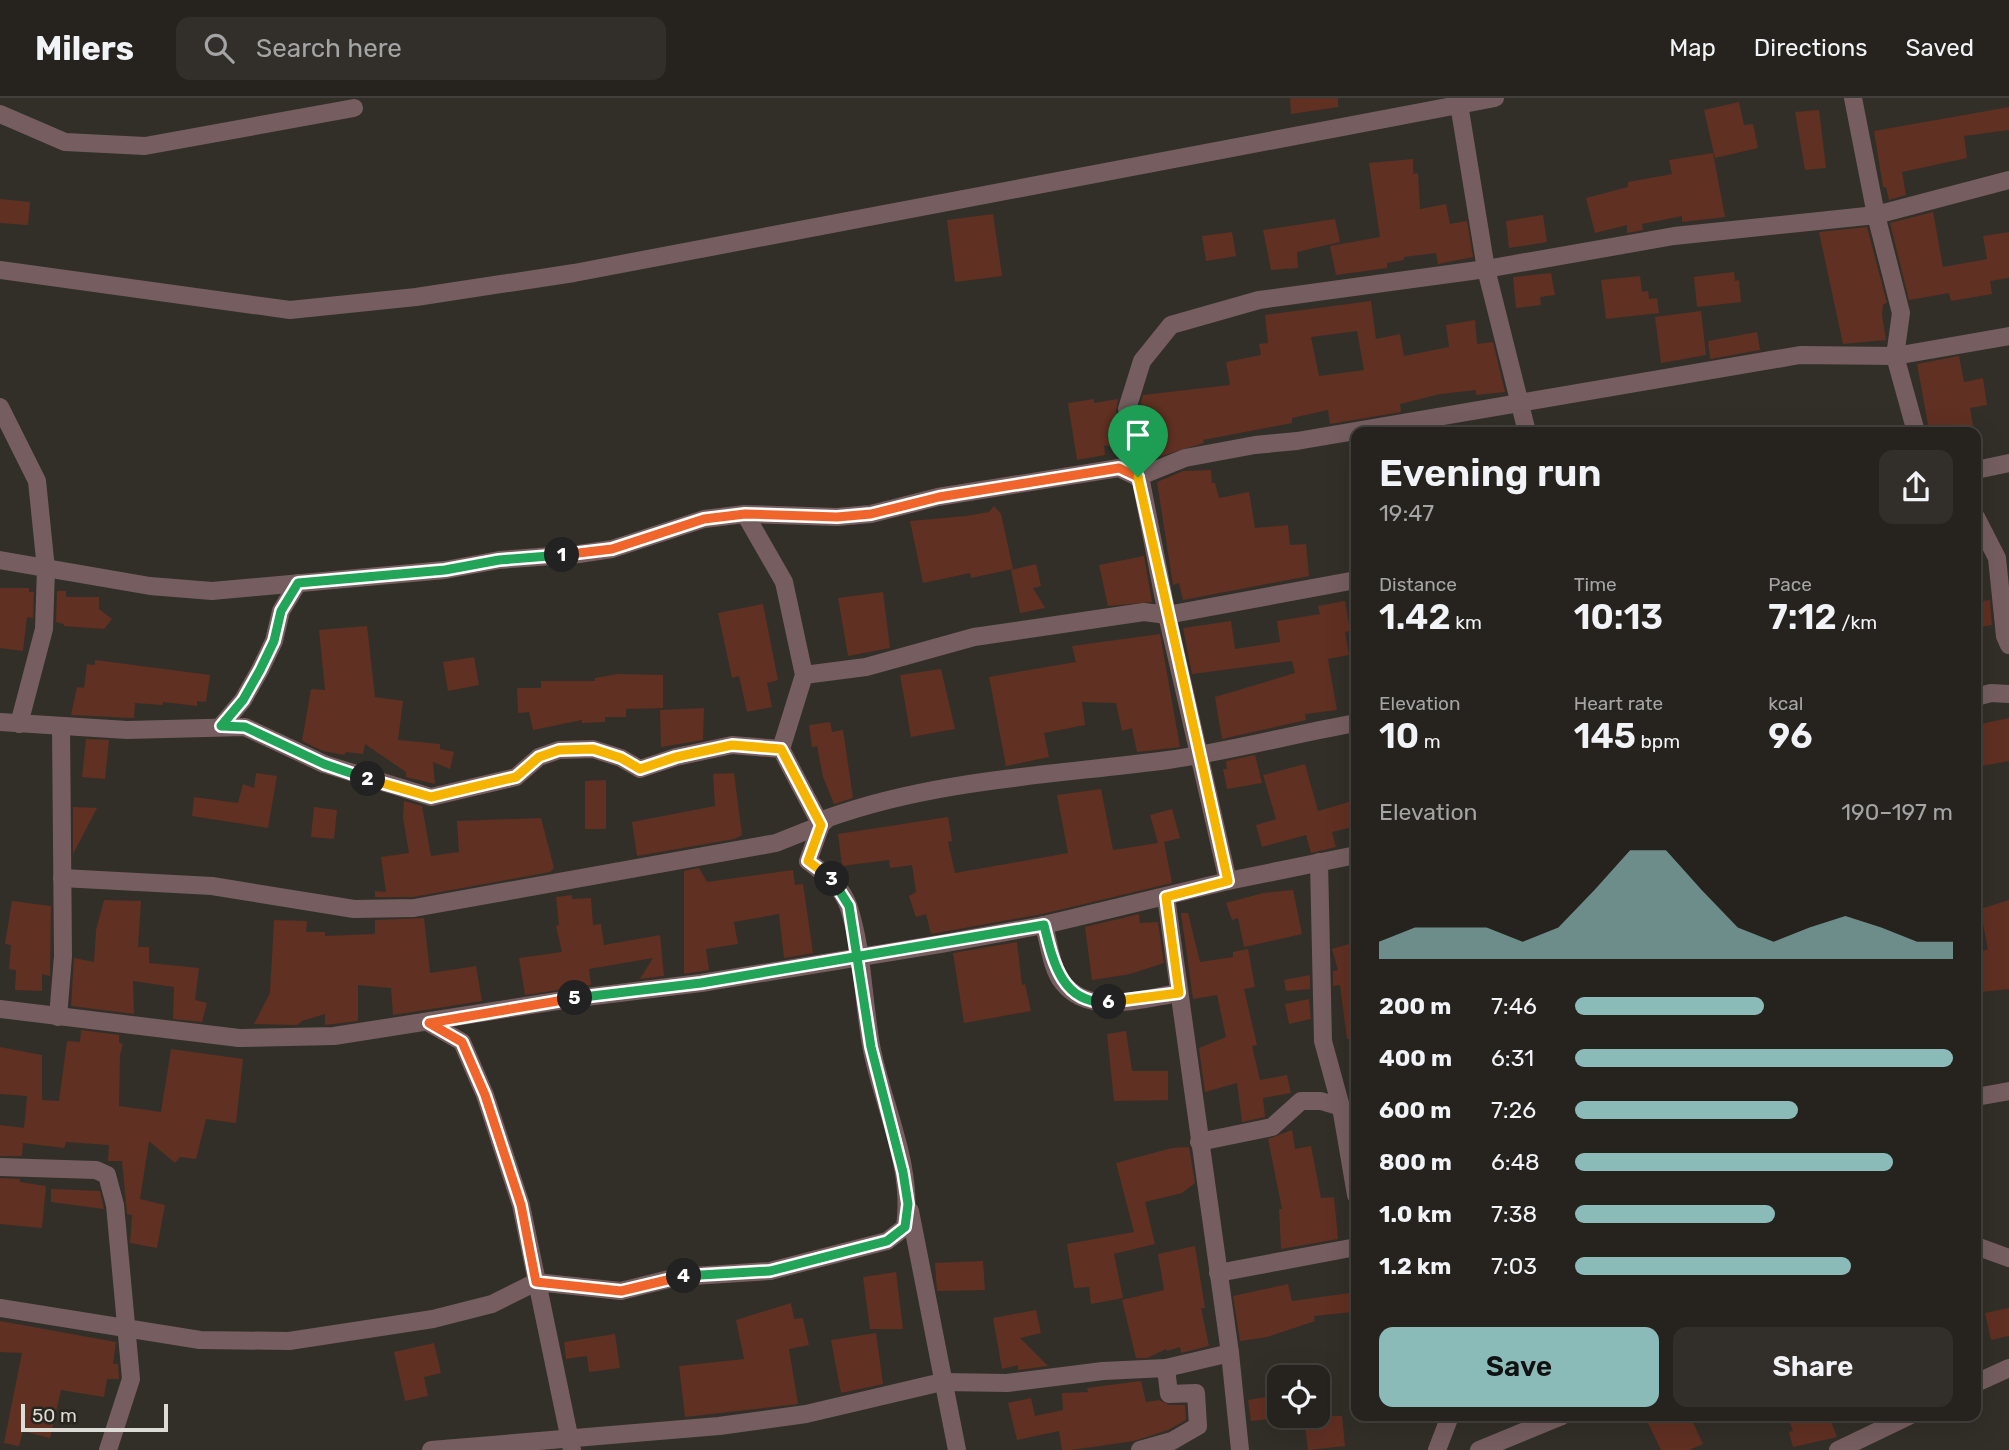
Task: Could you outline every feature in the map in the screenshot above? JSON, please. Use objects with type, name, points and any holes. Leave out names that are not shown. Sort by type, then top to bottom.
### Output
[{"type":"street","points":[[0,270],[290,310],[416,297],[574,273],[1459,102],[1495,98]]},
{"type":"street","points":[[1853,98],[1876,215],[1901,313],[1895,356],[1915,427]]},
{"type":"street","points":[[1459,102],[1486,269],[1526,427]]},
{"type":"street","points":[[0,114],[65,142],[145,146],[354,108]]},
{"type":"street","points":[[1228,881],[1167,615],[1138,477],[1127,409],[1142,361],[1171,325],[1259,300],[1486,269],[1674,236],[1876,215],[2009,180]]},
{"type":"street","points":[[1365,427],[1800,355],[1895,356],[2009,336]]},
{"type":"street","points":[[0,407],[37,481],[46,569],[44,629],[19,724]]},
{"type":"street","points":[[0,560],[181,590],[212,591],[445,570],[499,560],[612,549],[704,519],[745,514],[837,517],[871,514],[939,497],[1119,468],[1138,477],[1185,457],[1351,429]]},
{"type":"street","points":[[1981,469],[2009,463]]},
{"type":"street","points":[[745,514],[784,582],[804,675],[781,749],[821,825],[808,861],[834,881],[849,906],[859,956],[871,1047],[894,1132],[957,1450]]},
{"type":"street","points":[[1981,527],[1997,558],[2005,636],[2009,645]]},
{"type":"street","points":[[804,675],[866,667],[974,637],[1144,612],[1167,615],[1351,581]]},
{"type":"street","points":[[221,726],[243,700],[260,670],[274,641],[281,611],[298,583]]},
{"type":"street","points":[[1981,696],[2009,694]]},
{"type":"street","points":[[0,722],[127,730],[245,727],[324,764],[431,797],[516,777],[539,757],[559,750],[593,749],[621,758],[640,769],[676,757],[732,745],[781,749]]},
{"type":"street","points":[[62,878],[212,886],[354,909],[386,911],[776,843],[821,825],[828,818],[904,796],[998,780],[1198,756],[1351,724]]},
{"type":"street","points":[[58,1017],[63,956],[61,727]]},
{"type":"street","points":[[0,1009],[239,1038],[334,1036],[570,999],[701,983],[1044,925],[1228,881],[1351,856]]},
{"type":"street","points":[[1319,862],[1323,1041],[1341,1107],[1351,1166]]},
{"type":"street","points":[[1166,897],[1230,1353],[1240,1450]]},
{"type":"street","points":[[1044,925],[1062,982],[1089,1001],[1111,1002],[1179,993]]},
{"type":"street","points":[[429,1023],[462,1042],[485,1095],[521,1205],[570,1444]]},
{"type":"street","points":[[1981,1096],[2009,1091]]},
{"type":"street","points":[[1199,1142],[1272,1127],[1301,1101],[1321,1101],[1341,1107]]},
{"type":"street","points":[[0,1167],[96,1170],[107,1175],[114,1205],[131,1379],[108,1450]]},
{"type":"street","points":[[0,1308],[200,1340],[289,1341],[433,1319],[492,1304],[536,1282],[621,1291],[677,1277],[770,1271],[887,1241],[905,1227],[908,1204]]},
{"type":"street","points":[[1218,1273],[1351,1248]]},
{"type":"street","points":[[1981,1248],[2009,1258]]},
{"type":"street","points":[[431,1450],[570,1444],[719,1426],[806,1414],[942,1382],[1007,1383],[1103,1371],[1166,1368],[1230,1353]]},
{"type":"street","points":[[1140,1450],[1172,1441],[1198,1426],[1196,1393],[1169,1394],[1166,1368]]},
{"type":"street","points":[[1981,1381],[2009,1368]]},
{"type":"street","points":[[1437,1450],[1448,1421]]},
{"type":"street","points":[[1479,1450],[1550,1421]]},
{"type":"street","points":[[1848,1448],[1899,1421]]},
{"type":"building","points":[[1290,98],[1338,98],[1338,107],[1291,114]]},
{"type":"building","points":[[1739,102],[1744,125],[1753,124],[1758,148],[1715,158],[1704,110]]},
{"type":"building","points":[[2009,107],[2009,130],[1964,136],[1967,158],[1902,172],[1906,195],[1889,200],[1886,187],[1883,187],[1874,131]]},
{"type":"building","points":[[1819,110],[1826,168],[1805,170],[1795,112]]},
{"type":"building","points":[[1713,153],[1725,217],[1682,222],[1682,216],[1642,224],[1643,230],[1627,233],[1627,225],[1595,233],[1586,198],[1628,187],[1628,182],[1672,174],[1669,160]]},
{"type":"building","points":[[1413,159],[1413,174],[1418,173],[1420,209],[1446,204],[1450,224],[1467,221],[1473,257],[1438,264],[1436,253],[1404,257],[1404,260],[1387,263],[1387,268],[1336,275],[1330,246],[1380,237],[1369,163]]},
{"type":"building","points":[[0,199],[30,202],[28,225],[0,223]]},
{"type":"building","points":[[1933,212],[1943,267],[1987,259],[1983,236],[2009,232],[2009,278],[1990,281],[1992,294],[1951,301],[1949,293],[1909,300],[1890,223]]},
{"type":"building","points":[[993,214],[1002,276],[955,282],[947,220]]},
{"type":"building","points":[[1543,215],[1547,242],[1509,248],[1506,221]]},
{"type":"building","points":[[1335,219],[1340,242],[1297,252],[1298,268],[1271,270],[1263,230]]},
{"type":"building","points":[[1867,227],[1887,303],[1883,304],[1882,315],[1886,340],[1843,344],[1819,232]]},
{"type":"building","points":[[1232,232],[1236,256],[1206,261],[1202,236]]},
{"type":"building","points":[[1734,272],[1735,281],[1739,280],[1741,302],[1697,307],[1694,277]]},
{"type":"building","points":[[1551,273],[1555,295],[1540,297],[1541,305],[1516,308],[1513,277]]},
{"type":"building","points":[[1640,276],[1642,292],[1648,291],[1649,299],[1657,298],[1659,313],[1606,319],[1601,280]]},
{"type":"building","points":[[1371,301],[1376,339],[1400,334],[1404,356],[1449,347],[1446,325],[1475,320],[1477,344],[1493,342],[1505,392],[1476,395],[1476,390],[1440,394],[1400,404],[1401,412],[1330,424],[1328,410],[1292,418],[1292,423],[1203,440],[1204,443],[1151,459],[1148,457],[1139,410],[1143,395],[1230,385],[1226,362],[1261,355],[1259,344],[1268,343],[1265,315]],"holes":[[[1357,331],[1364,370],[1319,376],[1311,337]]]},
{"type":"building","points":[[1701,311],[1706,355],[1661,363],[1655,317]]},
{"type":"building","points":[[1757,332],[1760,350],[1710,359],[1708,341]]},
{"type":"building","points":[[1959,356],[1964,382],[1983,378],[1987,405],[1970,408],[1973,427],[1928,427],[1917,364]]},
{"type":"building","points":[[1094,399],[1094,403],[1118,399],[1116,411],[1122,444],[1104,446],[1105,455],[1077,460],[1068,403]]},
{"type":"building","points":[[1211,470],[1212,483],[1215,483],[1219,498],[1249,492],[1255,528],[1288,525],[1290,545],[1306,544],[1309,576],[1183,600],[1179,583],[1173,585],[1157,482],[1183,471]]},
{"type":"building","points":[[994,506],[1001,514],[1013,569],[971,578],[970,573],[923,583],[910,521],[989,512]]},
{"type":"building","points":[[1144,556],[1152,602],[1108,606],[1099,565]]},
{"type":"building","points":[[1036,564],[1041,586],[1033,588],[1045,608],[1020,613],[1011,570]]},
{"type":"building","points":[[0,588],[29,588],[29,592],[34,592],[33,618],[27,617],[23,651],[0,648]]},
{"type":"building","points":[[57,591],[66,591],[66,597],[99,597],[99,609],[112,619],[104,629],[64,626],[56,622]]},
{"type":"building","points":[[883,592],[890,648],[848,656],[838,598]]},
{"type":"building","points":[[1990,600],[1992,625],[1981,627],[1981,601]]},
{"type":"building","points":[[1345,601],[1350,631],[1345,632],[1349,655],[1328,659],[1337,710],[1305,714],[1306,720],[1222,739],[1215,697],[1295,673],[1292,661],[1192,674],[1183,628],[1231,621],[1235,649],[1280,642],[1277,621],[1320,614],[1318,606]]},
{"type":"building","points":[[763,604],[778,680],[767,683],[772,707],[747,712],[739,676],[732,678],[718,613]]},
{"type":"building","points":[[367,626],[375,697],[403,701],[398,740],[440,744],[440,749],[454,752],[450,769],[433,762],[435,784],[406,777],[406,772],[365,744],[363,754],[346,752],[344,755],[323,751],[302,741],[311,689],[325,690],[319,630]]},
{"type":"building","points":[[1160,634],[1180,747],[1137,752],[1132,728],[1122,731],[1116,703],[1082,702],[1085,725],[1044,733],[1049,757],[1006,766],[989,677],[1076,662],[1072,646]]},
{"type":"building","points":[[474,657],[479,685],[448,691],[443,662]]},
{"type":"building","points":[[95,660],[210,675],[206,702],[197,701],[197,706],[163,702],[163,705],[135,703],[134,718],[71,715],[77,687],[84,688],[87,664],[95,665]]},
{"type":"building","points":[[941,669],[955,729],[911,737],[900,675]]},
{"type":"building","points":[[617,674],[663,675],[663,708],[626,709],[626,717],[605,717],[605,722],[582,723],[582,720],[533,730],[529,712],[518,713],[517,688],[541,688],[541,681],[595,681],[595,678]]},
{"type":"building","points":[[704,708],[703,740],[661,747],[660,710]]},
{"type":"building","points":[[2009,718],[2009,761],[1981,766],[1981,724]]},
{"type":"building","points":[[830,722],[832,732],[843,730],[853,798],[834,804],[823,777],[817,746],[812,747],[809,725]]},
{"type":"building","points":[[86,739],[109,740],[105,779],[82,777]]},
{"type":"building","points":[[1255,755],[1262,783],[1227,789],[1223,769],[1227,769],[1226,761]]},
{"type":"building","points":[[1305,764],[1318,811],[1351,801],[1351,827],[1332,832],[1336,847],[1311,853],[1306,835],[1262,847],[1256,825],[1276,819],[1263,775]]},
{"type":"building","points":[[256,773],[277,776],[268,828],[192,816],[194,797],[238,803],[243,784],[254,788]]},
{"type":"building","points":[[734,773],[742,835],[734,839],[637,856],[632,822],[715,806],[713,774]]},
{"type":"building","points":[[606,780],[606,829],[585,829],[585,781]]},
{"type":"building","points":[[1101,789],[1113,850],[1158,843],[1150,815],[1172,809],[1180,838],[1164,842],[1172,883],[1042,914],[931,934],[926,914],[916,917],[909,896],[916,892],[912,865],[890,868],[889,860],[842,866],[838,834],[948,817],[952,841],[948,842],[955,873],[1068,853],[1057,795]]},
{"type":"building","points":[[404,801],[422,806],[431,856],[459,852],[457,821],[541,818],[554,868],[550,872],[413,897],[375,897],[375,891],[386,892],[381,857],[409,853],[403,818]]},
{"type":"building","points":[[73,807],[97,808],[73,854]]},
{"type":"building","points":[[314,807],[337,810],[334,839],[311,837]]},
{"type":"building","points":[[699,868],[707,882],[793,870],[795,885],[803,884],[813,953],[784,958],[779,914],[734,922],[738,944],[706,949],[709,970],[684,974],[684,871]]},
{"type":"building","points":[[1293,890],[1302,934],[1244,947],[1238,918],[1232,920],[1226,903],[1263,893]]},
{"type":"building","points":[[572,895],[572,899],[591,898],[593,925],[601,924],[604,945],[660,935],[664,976],[640,979],[653,958],[589,969],[591,985],[525,995],[519,958],[562,952],[556,926],[559,925],[556,897]]},
{"type":"building","points":[[104,900],[141,901],[138,947],[149,947],[149,963],[199,968],[195,1000],[207,1003],[202,1022],[173,1019],[174,987],[133,981],[134,1014],[71,1006],[74,958],[94,962],[96,930]]},
{"type":"building","points":[[2009,900],[2009,989],[1981,992],[1981,952],[1988,949],[1981,909]]},
{"type":"building","points":[[12,901],[51,906],[50,976],[42,974],[42,991],[15,990],[16,970],[9,969],[11,945],[5,944]]},
{"type":"building","points":[[1181,913],[1188,913],[1200,962],[1233,957],[1233,952],[1248,949],[1255,987],[1244,989],[1257,1045],[1252,1046],[1260,1080],[1287,1075],[1291,1093],[1263,1098],[1265,1117],[1242,1122],[1237,1083],[1205,1092],[1199,1048],[1226,1037],[1217,995],[1193,999]]},
{"type":"building","points":[[1139,914],[1140,923],[1158,922],[1164,963],[1130,974],[1092,980],[1085,927]]},
{"type":"building","points":[[424,918],[430,973],[476,966],[482,1001],[393,1015],[391,988],[358,985],[358,1021],[325,1025],[325,1014],[297,1025],[254,1024],[270,993],[274,920],[307,921],[306,932],[325,932],[325,936],[375,934],[375,920]]},
{"type":"building","points":[[1017,942],[1022,985],[1025,984],[1031,1011],[964,1023],[953,953]]},
{"type":"building","points":[[1351,943],[1351,1039],[1347,1039],[1340,985],[1333,986],[1333,971],[1338,970],[1332,949]]},
{"type":"building","points":[[1310,975],[1310,989],[1286,991],[1284,980]]},
{"type":"building","points":[[1309,999],[1311,1019],[1289,1024],[1285,1004]]},
{"type":"building","points":[[81,1030],[119,1035],[119,1043],[123,1044],[120,1055],[119,1106],[161,1112],[171,1049],[243,1059],[236,1123],[206,1119],[196,1159],[180,1157],[175,1163],[149,1141],[140,1199],[165,1205],[157,1248],[130,1243],[132,1215],[127,1214],[122,1161],[108,1161],[109,1145],[66,1142],[64,1148],[23,1143],[22,1156],[0,1156],[0,1125],[24,1128],[27,1096],[0,1094],[0,1047],[42,1055],[42,1100],[59,1101],[67,1041],[80,1042]]},
{"type":"building","points":[[1126,1031],[1132,1071],[1168,1071],[1168,1100],[1114,1101],[1107,1034]]},
{"type":"building","points":[[1292,1130],[1295,1149],[1311,1146],[1321,1198],[1334,1197],[1338,1239],[1281,1249],[1279,1209],[1282,1209],[1268,1139]]},
{"type":"building","points":[[1189,1147],[1195,1183],[1182,1193],[1145,1202],[1155,1244],[1114,1254],[1123,1298],[1091,1304],[1089,1287],[1074,1288],[1067,1244],[1134,1232],[1116,1163],[1172,1148]]},
{"type":"building","points":[[0,1178],[20,1179],[20,1182],[46,1186],[42,1228],[0,1224]]},
{"type":"building","points":[[51,1189],[100,1191],[104,1209],[51,1202]]},
{"type":"building","points":[[1195,1246],[1205,1308],[1201,1308],[1209,1346],[1181,1353],[1180,1347],[1167,1351],[1166,1349],[1147,1358],[1136,1358],[1122,1300],[1164,1290],[1158,1254]]},
{"type":"building","points":[[983,1261],[985,1290],[937,1291],[935,1263]]},
{"type":"building","points":[[896,1272],[903,1329],[870,1329],[863,1277]]},
{"type":"building","points":[[1288,1284],[1292,1301],[1350,1293],[1351,1312],[1314,1316],[1315,1321],[1267,1337],[1240,1341],[1233,1296]]},
{"type":"building","points":[[791,1303],[794,1319],[803,1318],[809,1345],[789,1349],[798,1404],[685,1417],[679,1366],[744,1359],[736,1320]]},
{"type":"building","points":[[2009,1308],[2009,1336],[1991,1340],[1985,1313]]},
{"type":"building","points":[[1036,1310],[1041,1333],[1020,1338],[1048,1366],[1018,1370],[1018,1365],[1002,1369],[993,1318]]},
{"type":"building","points":[[0,1321],[116,1342],[113,1364],[118,1364],[119,1379],[107,1379],[104,1397],[61,1390],[50,1438],[23,1431],[19,1446],[4,1443],[22,1353],[0,1352]]},
{"type":"building","points":[[876,1333],[883,1384],[841,1393],[831,1340]]},
{"type":"building","points":[[615,1334],[620,1368],[589,1372],[587,1356],[566,1359],[564,1342]]},
{"type":"building","points":[[434,1343],[441,1373],[424,1377],[428,1396],[405,1401],[394,1352]]},
{"type":"building","points":[[1141,1381],[1146,1402],[1159,1400],[1169,1405],[1185,1405],[1186,1420],[1168,1430],[1134,1441],[1071,1450],[1062,1450],[1059,1431],[1017,1440],[1008,1403],[1031,1398],[1035,1416],[1063,1410],[1062,1393],[1088,1392],[1087,1388]]},
{"type":"building","points":[[1267,1397],[1267,1419],[1251,1421],[1248,1400]]},
{"type":"building","points":[[1330,1416],[1342,1416],[1345,1446],[1308,1450],[1305,1428],[1330,1428]]},
{"type":"building","points":[[1647,1421],[1692,1421],[1703,1444],[1689,1450],[1661,1450]]},
{"type":"building","points":[[1789,1421],[1831,1421],[1837,1437],[1793,1447],[1789,1432],[1793,1431]]},
{"type":"route","points":[[1138,477],[1119,468],[939,497],[871,514],[837,517],[745,514],[704,519],[612,549],[499,560],[474,567],[340,577],[298,583],[281,611],[274,641],[260,670],[243,700],[221,726],[245,727],[324,764],[378,783],[431,797],[516,777],[539,757],[559,750],[593,749],[621,758],[640,769],[676,757],[732,745],[781,749],[821,825],[808,861],[834,881],[849,906],[859,956],[871,1047],[903,1172],[908,1204],[905,1227],[887,1241],[770,1271],[677,1277],[621,1291],[536,1282],[521,1205],[485,1095],[462,1042],[429,1023],[570,999],[701,983],[859,956],[940,944],[1044,925],[1053,961],[1062,982],[1089,1001],[1111,1002],[1179,993],[1166,897],[1228,881],[1198,756],[1138,477]]}]
